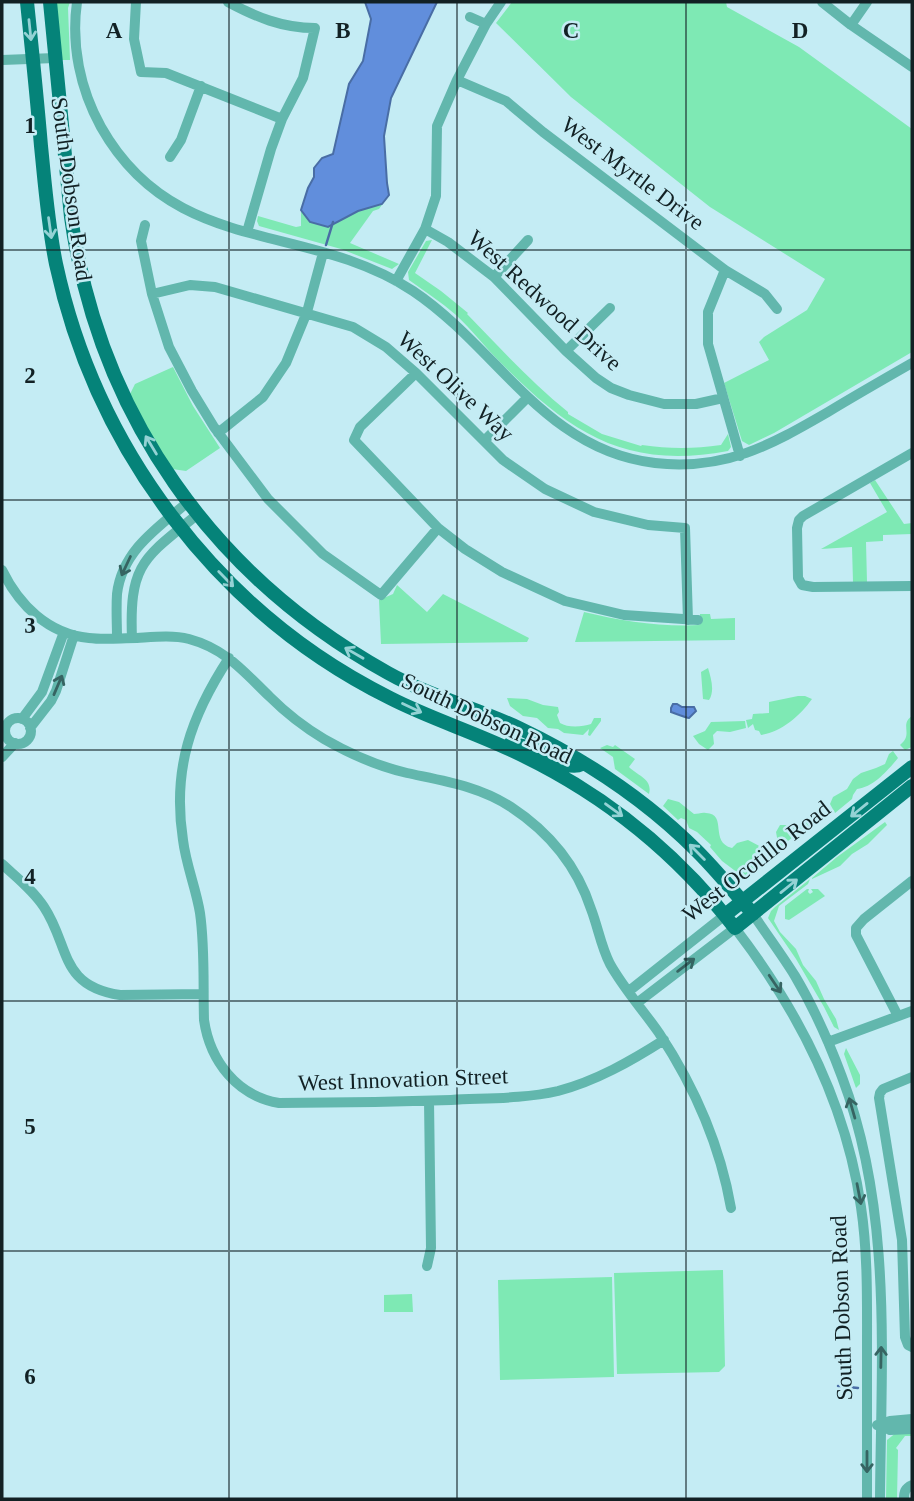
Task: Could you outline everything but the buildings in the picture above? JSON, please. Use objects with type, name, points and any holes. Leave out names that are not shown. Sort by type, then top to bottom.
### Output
[{"type":"main road","name":"South Dobson Road","points":[[27,2],[50,233],[68,313],[111,421],[133,460],[180,528],[247,600],[308,649],[340,670],[389,698],[488,739],[539,764],[583,788],[639,828],[670,855],[735,928]]},
{"type":"main road","name":"South Dobson Road","points":[[50,2],[75,244],[95,324],[114,375],[138,425],[188,502],[239,561],[268,589],[344,648],[391,674],[519,729],[583,763],[633,797],[678,833],[753,914]]},
{"type":"main road","points":[[488,739],[533,749],[569,766],[583,763]]},
{"type":"main road","name":"West Ocotillo Road","points":[[725,915],[912,767]]},
{"type":"main road","name":"West Ocotillo Road","points":[[735,928],[912,786]]},
{"type":"street","points":[[77,2],[76,42],[83,83],[92,109],[124,162],[152,188],[186,211],[207,220],[359,264],[396,281],[444,315],[550,418],[575,436],[607,451],[638,461],[671,465],[691,465],[740,456],[790,434],[912,363]]},
{"type":"street","points":[[136,2],[134,39],[141,72],[166,73],[282,119]]},
{"type":"street","points":[[228,2],[256,17],[296,28],[315,28],[303,78],[282,119],[271,149],[247,232]]},
{"type":"street","points":[[396,281],[425,229],[436,196],[437,126],[457,80],[486,24],[501,2]]},
{"type":"street","points":[[822,2],[912,67]]},
{"type":"street","points":[[851,25],[867,2]]},
{"type":"street","points":[[470,17],[486,24]]},
{"type":"street","points":[[3,61],[55,58]]},
{"type":"street","name":"West Myrtle Drive","points":[[457,80],[506,101],[539,136],[726,270],[765,294],[777,309]]},
{"type":"street","points":[[170,157],[181,140],[201,86]]},
{"type":"street","points":[[145,225],[141,242],[152,294],[169,346],[218,433],[268,499],[323,554],[381,594],[438,528],[354,440],[360,426],[416,373]]},
{"type":"street","name":"West Redwood Drive","points":[[425,229],[448,242],[494,277],[566,351],[611,388],[664,404],[696,404],[723,398]]},
{"type":"street","points":[[494,277],[528,240]]},
{"type":"street","points":[[218,433],[263,397],[286,363],[307,312],[323,253]]},
{"type":"street","points":[[726,270],[708,312],[708,344],[740,456]]},
{"type":"street","name":"West Olive Way","points":[[152,294],[190,285],[215,287],[353,327],[386,346],[503,460],[545,489],[594,512],[648,525],[685,528],[693,620],[624,615],[565,601],[502,572],[438,528]]},
{"type":"street","points":[[566,351],[610,308]]},
{"type":"street","points":[[484,441],[527,398]]},
{"type":"street","points":[[912,453],[803,516],[797,528],[798,578],[802,585],[912,586]]},
{"type":"street","points":[[117,638],[117,592],[123,570],[143,540],[188,502]]},
{"type":"street","points":[[132,638],[132,601],[142,565],[155,548],[198,514]]},
{"type":"street","points":[[2,570],[9,585],[28,609],[42,621],[69,634],[90,638],[190,639],[229,658],[285,711],[342,749],[383,766],[464,785],[488,794],[531,820],[549,836],[577,877],[588,899],[610,963],[685,1075],[715,1144],[731,1208]]},
{"type":"street","points":[[22,719],[42,692],[69,634]]},
{"type":"street","points":[[2,757],[15,743],[27,740],[30,728],[51,701],[56,691],[69,634]]},
{"type":"street","name":"West Innovation Street","points":[[229,658],[195,718],[180,782],[179,810],[183,842],[202,928],[206,1033],[216,1059],[231,1078],[253,1094],[279,1103],[512,1097],[557,1091],[579,1084],[613,1069],[664,1040]]},
{"type":"street","points":[[15,743],[3,735],[9,722],[15,718],[22,719],[30,728]]},
{"type":"street","points":[[2,864],[38,898],[49,916],[68,963],[96,989],[120,995],[203,994]]},
{"type":"street","points":[[898,1016],[856,935],[856,928],[912,881]]},
{"type":"street","name":"South Dobson Road","points":[[753,914],[796,979],[828,1042],[843,1079],[865,1157],[876,1215],[881,1276],[880,1499]]},
{"type":"street","name":"West Ocotillo Road","points":[[628,991],[725,915]]},
{"type":"street","name":"West Ocotillo Road","points":[[637,1003],[735,928]]},
{"type":"street","name":"South Dobson Road","points":[[735,928],[784,997],[803,1032],[832,1094],[848,1147],[860,1203],[866,1258],[867,1499]]},
{"type":"street","points":[[828,1042],[912,1011]]},
{"type":"street","points":[[910,1346],[905,1337],[901,1233],[880,1093],[887,1087],[912,1077]]},
{"type":"street","points":[[427,1265],[431,1248],[429,1101]]},
{"type":"street","points":[[867,1425],[912,1419]]},
{"type":"street","points":[[880,1425],[890,1430],[912,1429]]},
{"type":"street","points":[[904,1499],[904,1491],[909,1486]]},
{"type":"green space","points":[[56,2],[70,2],[70,60],[61,60]]},
{"type":"green space","points":[[365,2],[437,2],[391,98],[384,136],[389,195],[379,209],[373,211],[350,243],[399,264],[392,269],[341,249],[259,226],[257,221],[258,216],[296,227],[301,226],[301,210],[314,177],[314,168],[322,158],[333,154],[349,84],[363,61],[371,19]]},
{"type":"green space","points":[[512,2],[726,2],[727,7],[799,47],[912,129],[912,352],[774,433],[749,445],[742,441],[724,383],[769,360],[759,342],[807,310],[825,279],[710,207],[571,97],[496,23]]},
{"type":"green space","points":[[432,240],[415,273],[468,313],[516,365],[568,414],[602,434],[641,446],[682,448],[721,445],[728,434],[731,447],[728,451],[692,456],[659,455],[629,450],[602,440],[551,409],[494,356],[456,315],[409,280],[408,272],[426,241]]},
{"type":"green space","points":[[173,367],[193,406],[220,448],[186,471],[172,469],[145,427],[130,394],[135,384]]},
{"type":"green space","points":[[875,480],[904,524],[912,523],[912,534],[883,535],[883,541],[866,542],[867,582],[853,582],[852,547],[821,549],[887,512],[870,483]]},
{"type":"green space","points":[[397,585],[427,612],[443,594],[529,638],[527,642],[381,644],[379,600],[393,594]]},
{"type":"green space","points":[[584,612],[627,621],[670,625],[700,625],[700,614],[710,614],[711,619],[735,618],[735,640],[575,642]]},
{"type":"green space","points":[[708,668],[712,689],[709,700],[703,699],[701,672]]},
{"type":"green space","points":[[798,696],[812,699],[783,727],[761,735],[753,724],[748,728],[746,720],[752,719],[753,714],[769,713],[769,702]]},
{"type":"green space","points":[[507,698],[527,699],[558,707],[560,723],[567,726],[591,724],[594,718],[601,718],[601,721],[590,736],[589,729],[583,735],[564,733],[548,728],[537,718],[523,716],[510,706]]},
{"type":"green space","points":[[912,716],[912,747],[905,750],[900,745],[906,737],[908,719]]},
{"type":"green space","points":[[745,721],[746,728],[730,732],[717,731],[713,735],[714,744],[708,750],[693,736],[705,731],[711,722]]},
{"type":"green space","points":[[615,745],[635,759],[629,767],[647,781],[649,794],[615,769],[613,757],[600,748]]},
{"type":"green space","points":[[893,751],[898,758],[890,768],[875,781],[857,789],[852,799],[835,813],[830,804],[833,797],[847,789],[861,773],[885,764]]},
{"type":"green space","points":[[668,799],[679,802],[694,814],[704,813],[716,818],[721,840],[732,848],[737,843],[748,840],[765,849],[778,843],[776,832],[780,825],[799,825],[814,813],[826,819],[797,838],[793,837],[777,856],[770,852],[761,856],[761,868],[749,878],[738,877],[711,845],[689,828],[686,820],[678,820],[663,806]]},
{"type":"green space","points":[[885,822],[887,825],[868,844],[840,866],[812,879],[837,857]]},
{"type":"green space","points":[[810,879],[808,884],[779,906],[774,921],[816,981],[839,1030],[834,1027],[796,959],[768,918],[775,907]]},
{"type":"green space","points":[[807,889],[810,894],[813,892],[811,889],[818,889],[825,896],[789,920],[785,919],[785,906]]},
{"type":"green space","points":[[846,1048],[860,1075],[860,1084],[856,1088],[844,1054]]},
{"type":"green space","points":[[723,1270],[725,1366],[719,1372],[617,1374],[614,1273]]},
{"type":"green space","points":[[612,1277],[614,1377],[500,1380],[498,1280]]},
{"type":"green space","points":[[412,1294],[413,1312],[384,1312],[384,1295]]},
{"type":"green space","points":[[897,1432],[912,1432],[912,1436],[905,1436],[896,1448],[897,1499],[886,1499],[887,1440]]},
{"type":"water","points":[[365,2],[437,2],[391,98],[384,136],[389,195],[382,204],[358,211],[328,227],[310,222],[301,210],[314,177],[314,168],[322,158],[333,154],[349,84],[363,61],[371,19]]},
{"type":"water","points":[[673,704],[694,707],[696,711],[689,718],[671,712]]},
{"type":"waterway","points":[[326,245],[333,222]]},
{"type":"waterway","points":[[838,1386],[858,1388]]}]
